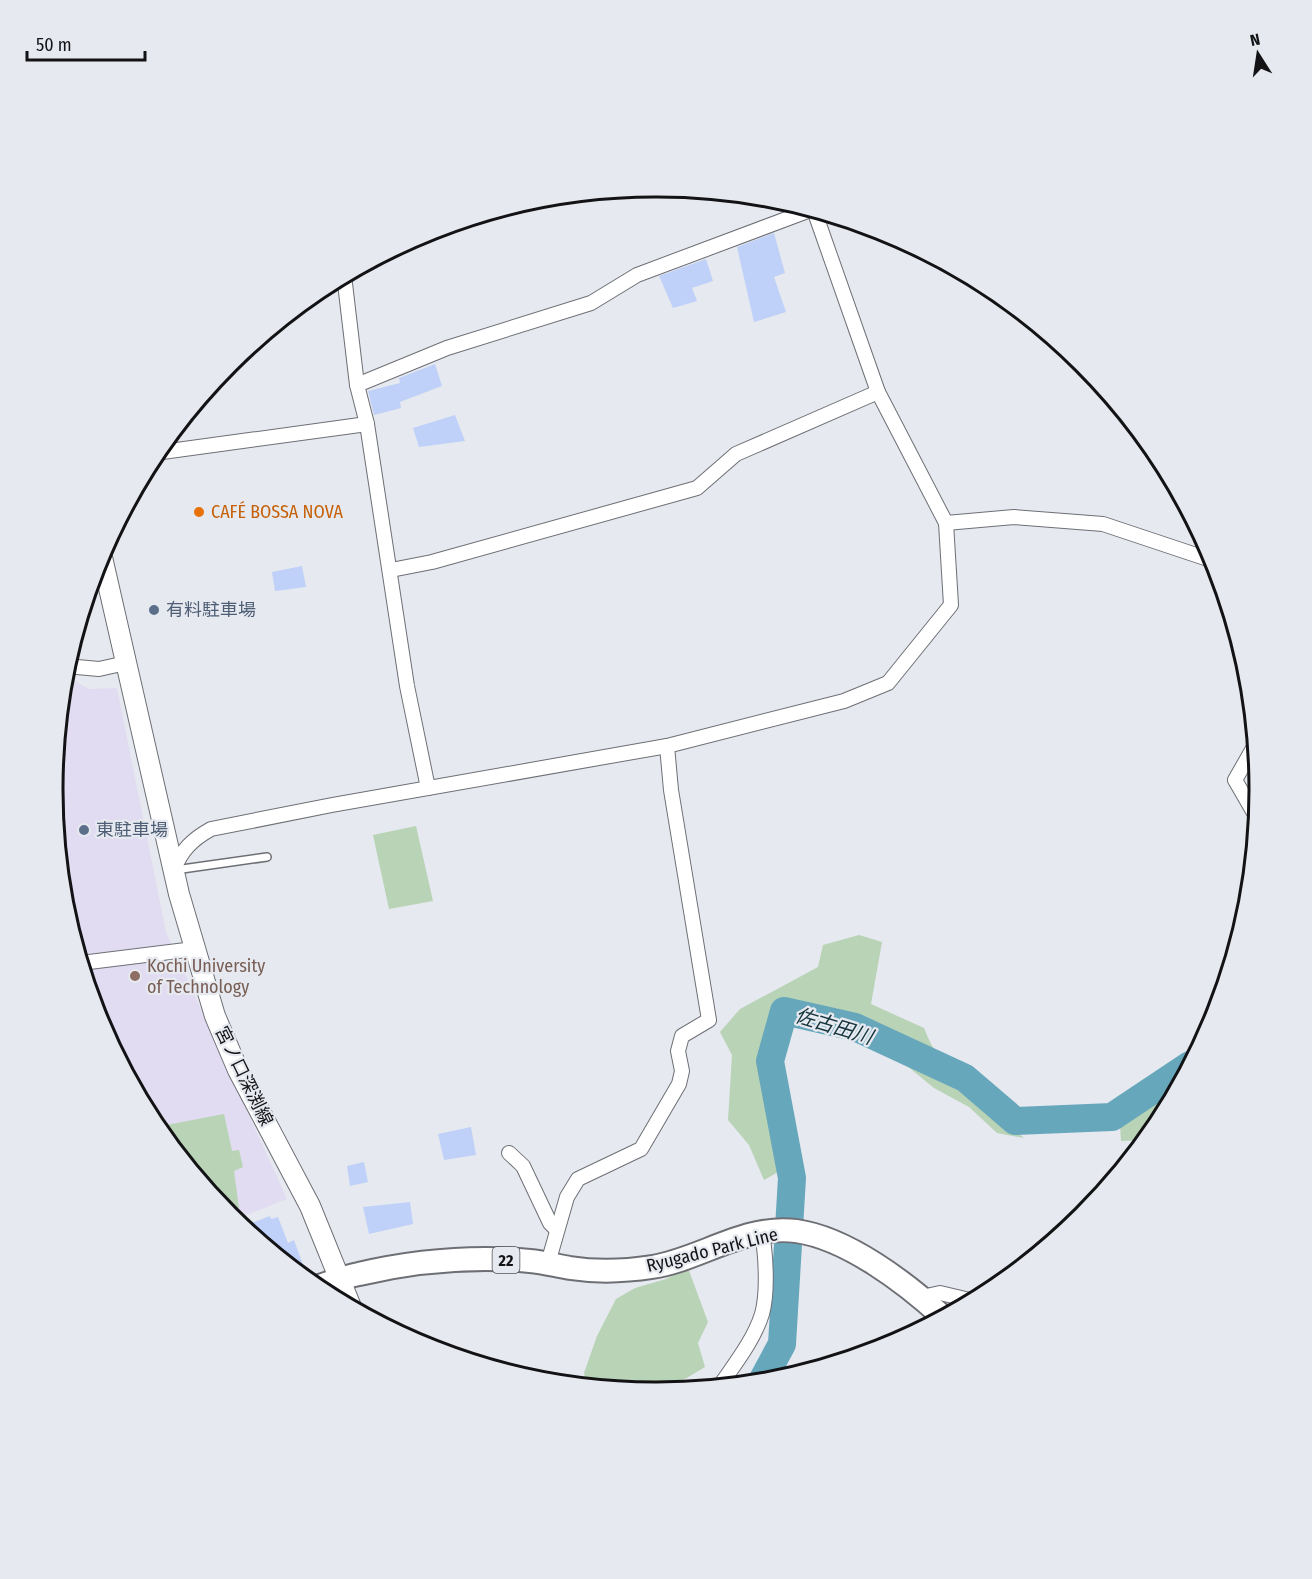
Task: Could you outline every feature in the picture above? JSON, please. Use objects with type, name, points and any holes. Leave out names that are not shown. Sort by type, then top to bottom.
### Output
[{"type":"main road","name":"宮ノ口深渕線","points":[[105,571],[174,870],[194,949],[215,1016],[238,1070],[310,1206],[346,1295]]},
{"type":"main road","name":"Ryugado Park Line","points":[[327,1283],[419,1263],[450,1259],[548,1263],[593,1270],[650,1268],[673,1263],[726,1243],[768,1233],[794,1231],[812,1235],[848,1250],[922,1298],[936,1311]]},
{"type":"street","points":[[357,385],[447,348],[591,303],[637,275],[800,215]]},
{"type":"street","points":[[174,870],[178,859],[193,839],[211,829],[667,746],[844,700],[888,683],[951,605],[946,523],[878,392],[816,219]]},
{"type":"street","points":[[345,285],[357,385],[367,424],[407,686],[428,788]]},
{"type":"street","points":[[391,570],[432,562],[697,488],[736,454],[878,392]]},
{"type":"street","points":[[170,451],[367,424]]},
{"type":"street","points":[[946,523],[1014,517],[1102,524],[1201,557]]},
{"type":"street","points":[[76,667],[99,669],[126,663]]},
{"type":"street","points":[[548,1263],[567,1197],[578,1179],[641,1149],[679,1084],[682,1071],[678,1051],[682,1036],[709,1020],[671,790],[667,746]]},
{"type":"street","points":[[1248,757],[1235,780],[1249,804]]},
{"type":"street","points":[[89,962],[194,949]]},
{"type":"street","points":[[509,1153],[523,1166],[550,1223],[556,1229]]},
{"type":"street","points":[[724,1378],[740,1356],[762,1313],[768,1233]]},
{"type":"street","points":[[922,1298],[940,1293],[961,1298]]},
{"type":"lane","points":[[174,870],[267,856]]},
{"type":"shaded area","name":"Kochi University of Technology","points":[[73,680],[89,689],[117,688],[166,932],[287,1199],[244,1216],[237,1209],[210,1180],[163,1119],[142,1086],[108,1016],[83,943],[68,867],[64,828],[64,751]]},
{"type":"green space","points":[[416,826],[433,901],[389,909],[373,835]]},
{"type":"green space","points":[[859,935],[882,942],[871,1004],[924,1028],[932,1046],[954,1076],[1024,1138],[997,1133],[969,1107],[934,1088],[879,1043],[840,1026],[806,1016],[780,1021],[773,1054],[771,1088],[775,1122],[786,1155],[778,1172],[764,1180],[749,1145],[728,1120],[732,1055],[720,1032],[740,1009],[818,967],[823,945]]},
{"type":"green space","points":[[1171,1084],[1133,1140],[1121,1141],[1120,1124],[1141,1099]]},
{"type":"green space","points":[[224,1114],[232,1151],[239,1150],[243,1167],[234,1171],[239,1208],[237,1209],[210,1180],[167,1125]]},
{"type":"green space","points":[[688,1268],[708,1322],[698,1343],[705,1367],[678,1381],[617,1381],[585,1378],[584,1373],[597,1336],[616,1299],[635,1288],[666,1279]]},
{"type":"building","points":[[774,233],[785,273],[774,277],[786,312],[754,322],[737,247]]},
{"type":"building","points":[[706,259],[713,281],[692,288],[697,301],[673,308],[659,276]]},
{"type":"building","points":[[435,364],[442,386],[400,402],[401,408],[374,415],[368,391],[400,383],[399,378]]},
{"type":"building","points":[[455,415],[465,441],[419,447],[413,428]]},
{"type":"building","points":[[302,566],[306,587],[275,591],[272,572]]},
{"type":"building","points":[[471,1127],[476,1155],[444,1160],[438,1134]]},
{"type":"building","points":[[364,1162],[368,1182],[350,1186],[347,1166]]},
{"type":"building","points":[[410,1202],[413,1224],[369,1234],[363,1207]]},
{"type":"building","points":[[270,1216],[271,1219],[278,1217],[288,1243],[294,1240],[303,1266],[265,1235],[252,1223]]},
{"type":"waterway","name":"佐古田川","points":[[767,1372],[782,1344],[792,1178],[770,1061],[784,1011],[855,1027],[965,1078],[1015,1121],[1112,1117],[1176,1074]]},
{"type":"place","name":"CAFÉ BOSSA NOVA","points":[[199,512]]},
{"type":"place","name":"有料駐車場","points":[[154,610]]},
{"type":"place","name":"東駐車場","points":[[84,830]]},
{"type":"place","name":"Kochi University of Technology","points":[[135,976]]}]
